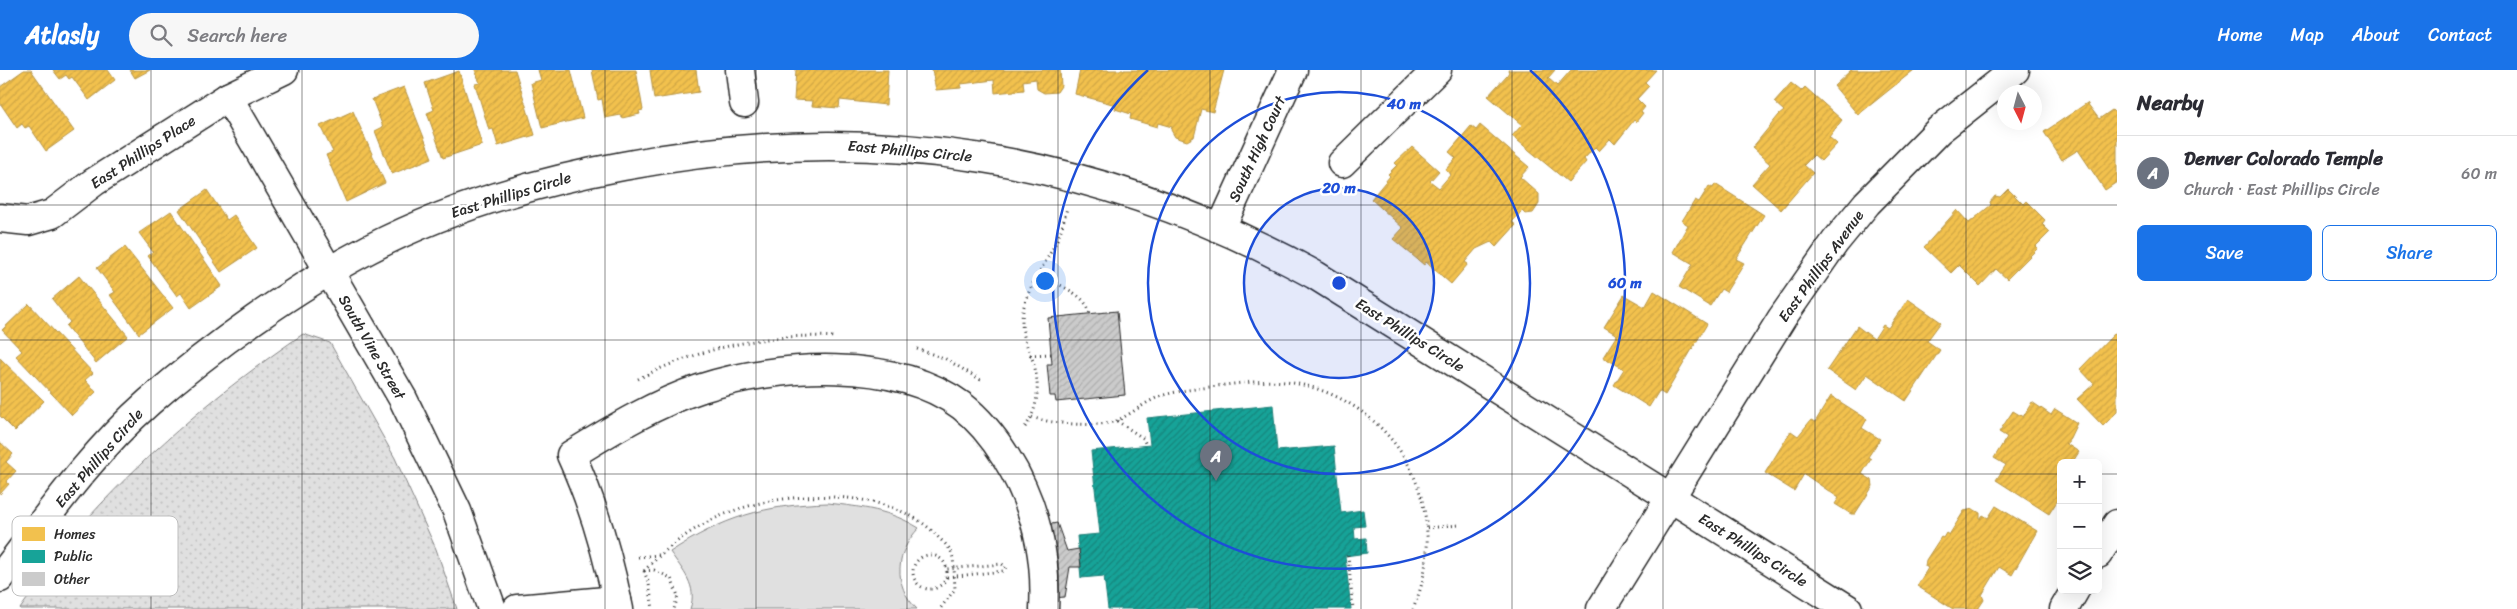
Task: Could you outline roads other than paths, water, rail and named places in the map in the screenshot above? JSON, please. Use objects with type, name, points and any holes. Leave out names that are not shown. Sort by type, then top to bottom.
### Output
[{"type":"street","name":"East Phillips Place","points":[[0,218],[28,221],[52,214],[94,182],[228,98],[284,70]]},
{"type":"street","points":[[740,70],[744,104]]},
{"type":"street","name":"South High Court","points":[[1221,228],[1293,70]]},
{"type":"street","points":[[1342,163],[1438,70]]},
{"type":"street","name":"East Phillips Avenue","points":[[1600,609],[1782,318],[1835,242],[1867,203],[1939,130],[2015,70]]},
{"type":"street","name":"South Vine Street","points":[[228,98],[403,399],[438,467],[475,556],[492,609]]},
{"type":"street","name":"East Phillips Circle","points":[[50,516],[108,443],[146,404],[238,333],[329,271],[414,228],[522,189],[585,173],[649,161],[710,152],[772,146],[832,145],[889,147],[1000,160],[1111,187],[1221,228],[1268,250],[1315,275],[1848,609]]},
{"type":"street","points":[[517,609],[618,604],[598,521],[572,455],[638,416],[701,388],[761,374],[796,370],[831,370],[892,375],[923,384],[962,406],[980,422],[1012,467],[1029,503],[1043,556],[1044,609]]},
{"type":"street","points":[[2101,549],[2117,524]]},
{"type":"street","name":"East Phillips Circle","points":[[0,578],[12,563]]},
{"type":"street","points":[[2064,609],[2073,594]]},
{"type":"place","name":"Denver Colorado Temple","points":[[1216,481]]}]
